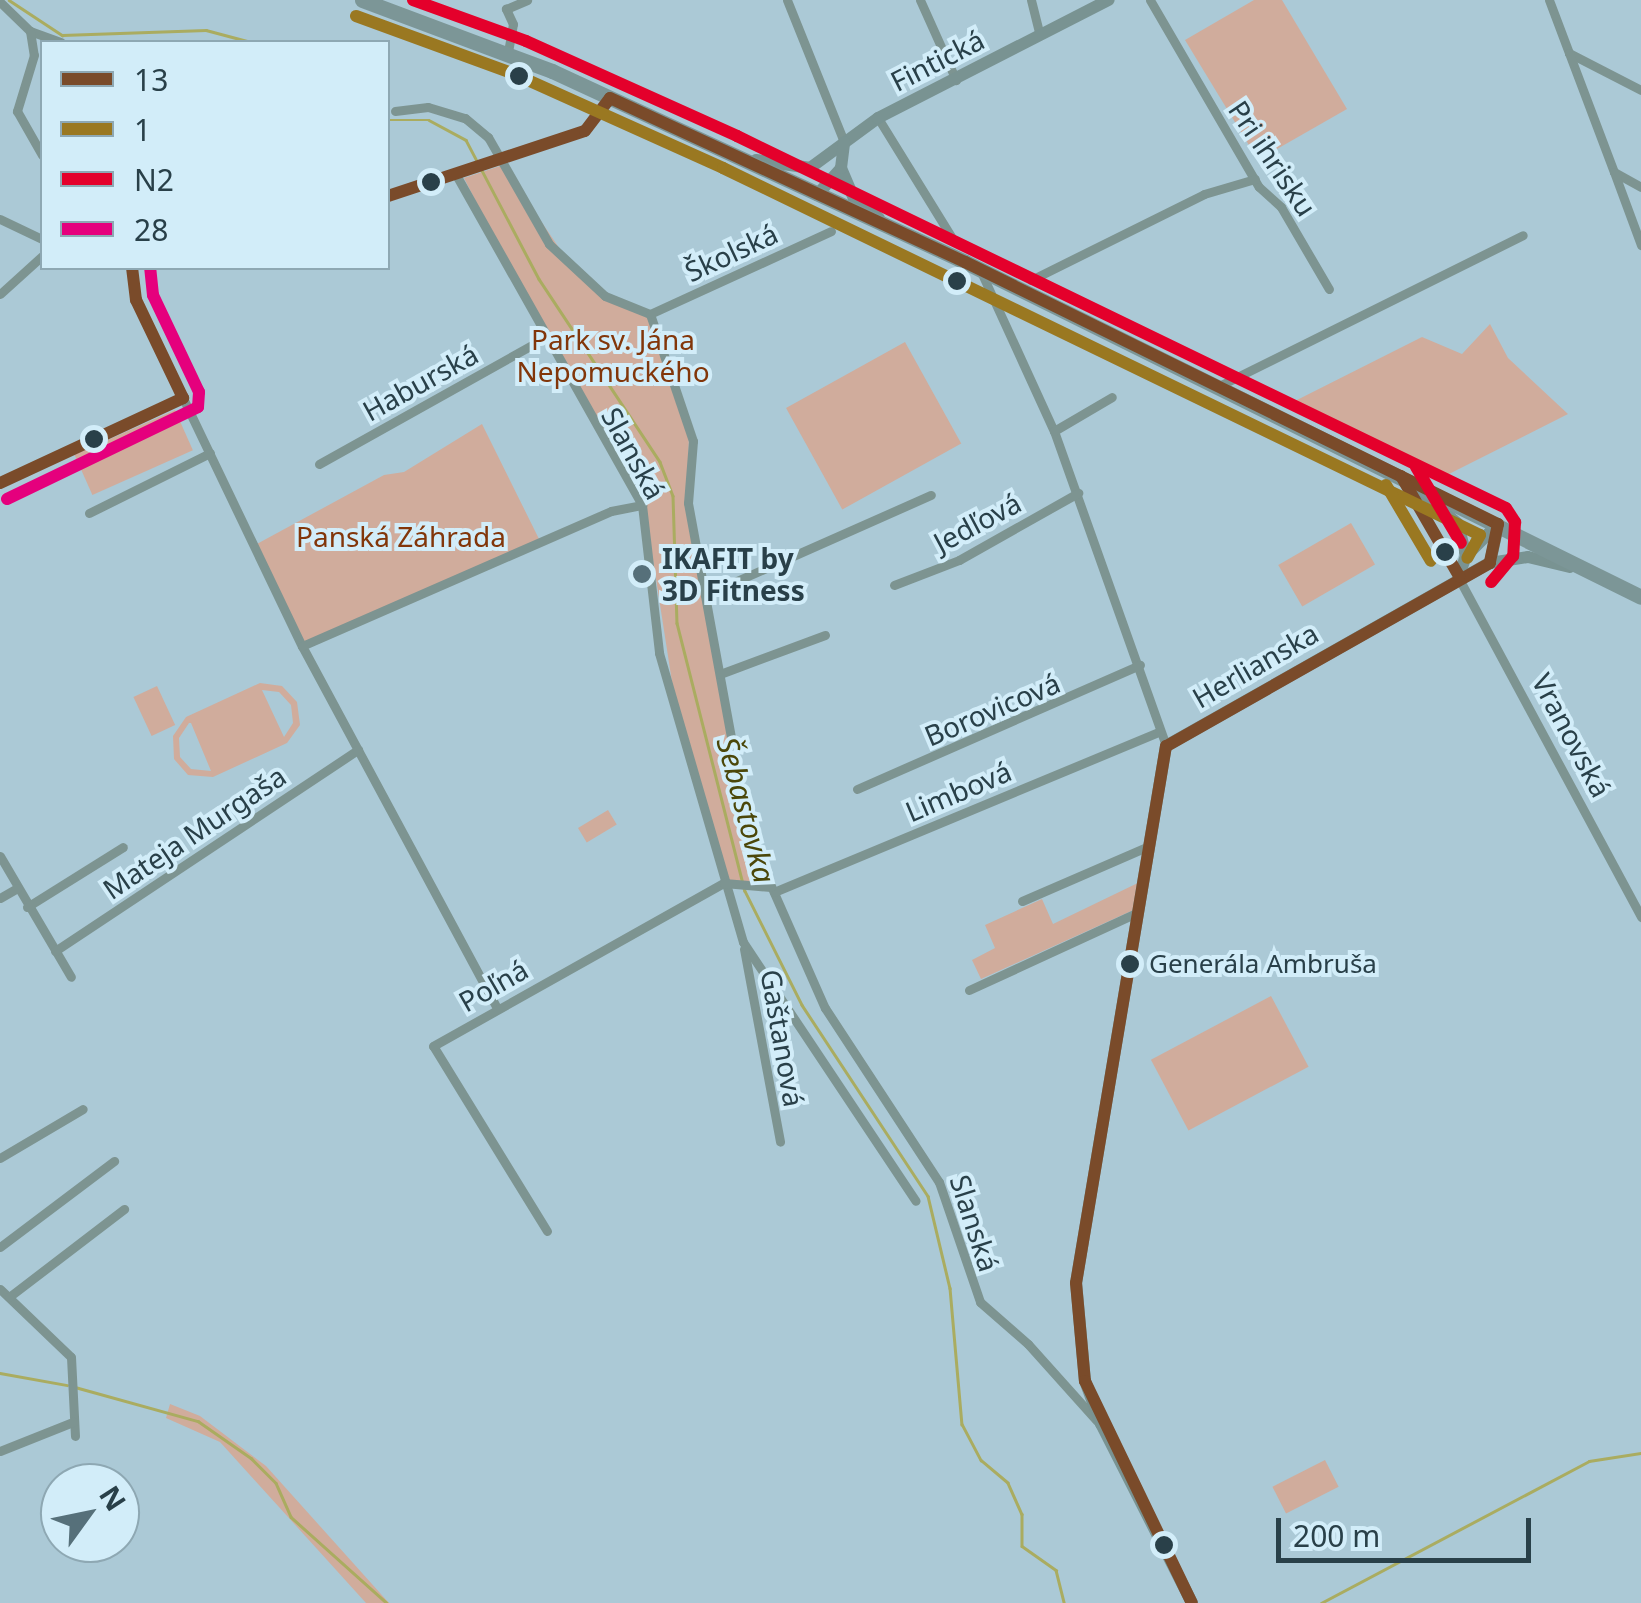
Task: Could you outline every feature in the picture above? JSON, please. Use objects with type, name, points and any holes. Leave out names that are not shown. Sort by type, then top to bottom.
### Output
[{"type":"main road","points":[[362,0],[508,52],[730,152],[980,269],[1641,597]]},
{"type":"street","points":[[508,52],[512,24],[506,9],[527,0]]},
{"type":"street","points":[[787,0],[844,142],[841,168],[854,198],[907,235]]},
{"type":"street","points":[[920,0],[956,80]]},
{"type":"street","points":[[1031,0],[1040,35]]},
{"type":"street","name":"Fintická","points":[[824,158],[878,118],[1109,0]]},
{"type":"street","name":"Pri ihrisku","points":[[1150,0],[1254,179],[1281,207],[1329,288]]},
{"type":"street","points":[[1550,0],[1641,246]]},
{"type":"street","points":[[0,2],[30,30],[56,40]]},
{"type":"street","points":[[30,30],[34,55],[18,112],[40,151]]},
{"type":"street","points":[[1570,54],[1641,90]]},
{"type":"street","points":[[495,159],[586,131],[610,98]]},
{"type":"street","points":[[395,111],[450,109],[488,136],[495,159],[549,244],[605,296],[650,314]]},
{"type":"street","points":[[878,118],[951,236]]},
{"type":"street","points":[[730,152],[798,169],[824,158]]},
{"type":"street","points":[[817,196],[824,158]]},
{"type":"street","points":[[390,195],[470,168]]},
{"type":"street","points":[[817,196],[841,168]]},
{"type":"street","points":[[1614,172],[1641,188]]},
{"type":"street","name":"Slanská","points":[[455,173],[543,338],[642,505],[659,653],[730,884],[743,942],[916,1201]]},
{"type":"street","points":[[1031,280],[1204,194],[1254,179]]},
{"type":"street","points":[[0,219],[40,239]]},
{"type":"street","name":"Školská","points":[[650,314],[831,231]]},
{"type":"street","points":[[1218,386],[1523,235]]},
{"type":"street","points":[[0,294],[40,258]]},
{"type":"street","points":[[980,269],[1054,431],[1166,746],[1080,1238],[1077,1320],[1086,1384],[1101,1424],[1192,1603]]},
{"type":"street","points":[[132,270],[136,300],[302,646],[497,1008]]},
{"type":"street","name":"Slanská","points":[[650,314],[694,441],[688,502],[749,836],[768,888],[825,1008],[936,1175],[980,1302],[1028,1344],[1068,1393],[1101,1424]]},
{"type":"street","name":"Haburská","points":[[319,464],[543,338]]},
{"type":"street","points":[[1054,431],[1112,397]]},
{"type":"street","points":[[0,483],[183,398]]},
{"type":"street","points":[[89,513],[210,453]]},
{"type":"street","points":[[1404,478],[1452,517],[1466,539],[1466,556],[1459,576]]},
{"type":"street","name":"Vranovská","points":[[1404,478],[1641,917]]},
{"type":"street","points":[[705,594],[931,495]]},
{"type":"street","name":"Jedľová","points":[[960,567],[1079,496]]},
{"type":"street","name":"Jedľová","points":[[894,584],[959,560],[1079,496]]},
{"type":"street","points":[[302,646],[610,511],[642,505]]},
{"type":"street","points":[[911,505],[916,516]]},
{"type":"street","points":[[1466,556],[1498,524]]},
{"type":"street","points":[[1490,564],[1498,524]]},
{"type":"street","name":"Herlianska","points":[[1166,746],[1459,576],[1490,564],[1528,557],[1594,574]]},
{"type":"street","points":[[720,674],[825,635]]},
{"type":"street","name":"Borovicová","points":[[858,789],[1140,665]]},
{"type":"street","name":"Limbová","points":[[768,888],[1160,730]]},
{"type":"street","name":"Mateja Murgaša","points":[[55,951],[358,750]]},
{"type":"street","points":[[27,907],[123,847]]},
{"type":"street","points":[[1022,902],[1146,847]]},
{"type":"street","points":[[0,856],[71,977]]},
{"type":"street","name":"Poľná","points":[[547,1231],[434,1046],[497,1008],[730,884],[768,888]]},
{"type":"street","points":[[0,898],[17,888]]},
{"type":"street","points":[[969,990],[1134,914]]},
{"type":"street","name":"Gaštanová","points":[[743,942],[780,1142]]},
{"type":"street","points":[[753,994],[772,984]]},
{"type":"street","points":[[0,1158],[83,1109]]},
{"type":"street","points":[[0,1247],[114,1161]]},
{"type":"street","points":[[9,1298],[124,1208]]},
{"type":"street","points":[[0,1289],[71,1358],[75,1436]]},
{"type":"street","points":[[1068,1393],[1086,1384]]},
{"type":"street","points":[[0,1451],[73,1422]]},
{"type":"green space","points":[[1254,0],[1282,0],[1347,109],[1258,160],[1185,40]]},
{"type":"green space","name":"Park sv. Jána Nepomuckého","points":[[503,165],[574,270],[601,292],[654,314],[689,423],[688,503],[742,794],[770,885],[727,884],[679,727],[645,508],[546,341],[464,178]]},
{"type":"green space","points":[[1490,324],[1508,358],[1568,414],[1439,479],[1289,404],[1422,337],[1462,354]]},
{"type":"green space","points":[[905,342],[961,443],[842,509],[786,408]]},
{"type":"green space","points":[[175,410],[193,450],[92,495],[75,455]]},
{"type":"green space","name":"Panská Záhrada","points":[[482,424],[541,543],[302,646],[255,545],[384,475],[404,472]]},
{"type":"green space","points":[[1351,523],[1375,565],[1302,607],[1278,565]]},
{"type":"green space","points":[[260,683],[282,686],[297,702],[300,725],[287,743],[213,777],[188,775],[174,759],[173,736],[186,717]],"holes":[[[262,690],[279,692],[291,705],[293,723],[284,737]],[[191,723],[211,771],[191,769],[180,757],[179,738]]]},
{"type":"green space","points":[[157,686],[175,725],[152,736],[133,697]]},
{"type":"green space","points":[[608,810],[617,825],[587,843],[578,828]]},
{"type":"green space","points":[[1144,880],[1140,907],[981,979],[972,960],[995,948],[985,925],[1042,899],[1053,924]]},
{"type":"green space","points":[[1271,996],[1309,1067],[1188,1130],[1151,1060]]},
{"type":"green space","points":[[170,1404],[200,1416],[266,1466],[389,1603],[366,1603],[220,1442],[166,1418]]},
{"type":"green space","points":[[1325,1460],[1339,1487],[1286,1514],[1272,1487]]},
{"type":"waterway","name":"Šebastovka","points":[[9,0],[62,35],[206,30],[244,40]]},
{"type":"waterway","name":"Šebastovka","points":[[390,120],[429,120],[466,140],[539,279],[660,462],[673,496],[677,623],[745,891],[802,1005],[928,1196],[950,1288],[962,1424],[981,1460],[1008,1483],[1022,1514],[1022,1546],[1056,1570],[1064,1603]]},
{"type":"waterway","points":[[0,1373],[67,1385]]},
{"type":"waterway","points":[[75,1387],[198,1421],[251,1458],[276,1483],[291,1517],[387,1603]]},
{"type":"waterway","points":[[1321,1603],[1589,1461],[1641,1453]]},
{"type":"transit line","name":"N2","points":[[413,0],[526,41],[737,136],[1506,508],[1515,522],[1513,556],[1491,582]]},
{"type":"transit line","name":"1","points":[[356,16],[512,73],[723,168],[1480,535],[1467,558]]},
{"type":"transit line","name":"13","points":[[610,98],[965,262],[1498,524],[1490,563],[1166,746],[1076,1283],[1085,1381],[1192,1603]]},
{"type":"transit line","name":"13","points":[[390,195],[585,131],[610,98]]},
{"type":"transit line","name":"13","points":[[0,483],[183,398],[136,300],[132,270]]},
{"type":"transit line","name":"28","points":[[7,499],[198,407],[199,392],[153,295],[150,270]]},
{"type":"transit line","name":"N2","points":[[1416,467],[1461,543]]},
{"type":"transit line","name":"13","points":[[1401,476],[1459,576]]},
{"type":"transit line","name":"1","points":[[1386,485],[1431,561]]},
{"type":"place","name":"IKAFIT by 3D Fitness","points":[[642,574]]},
{"type":"place","name":"Generála Ambruša","points":[[1130,964]]}]
